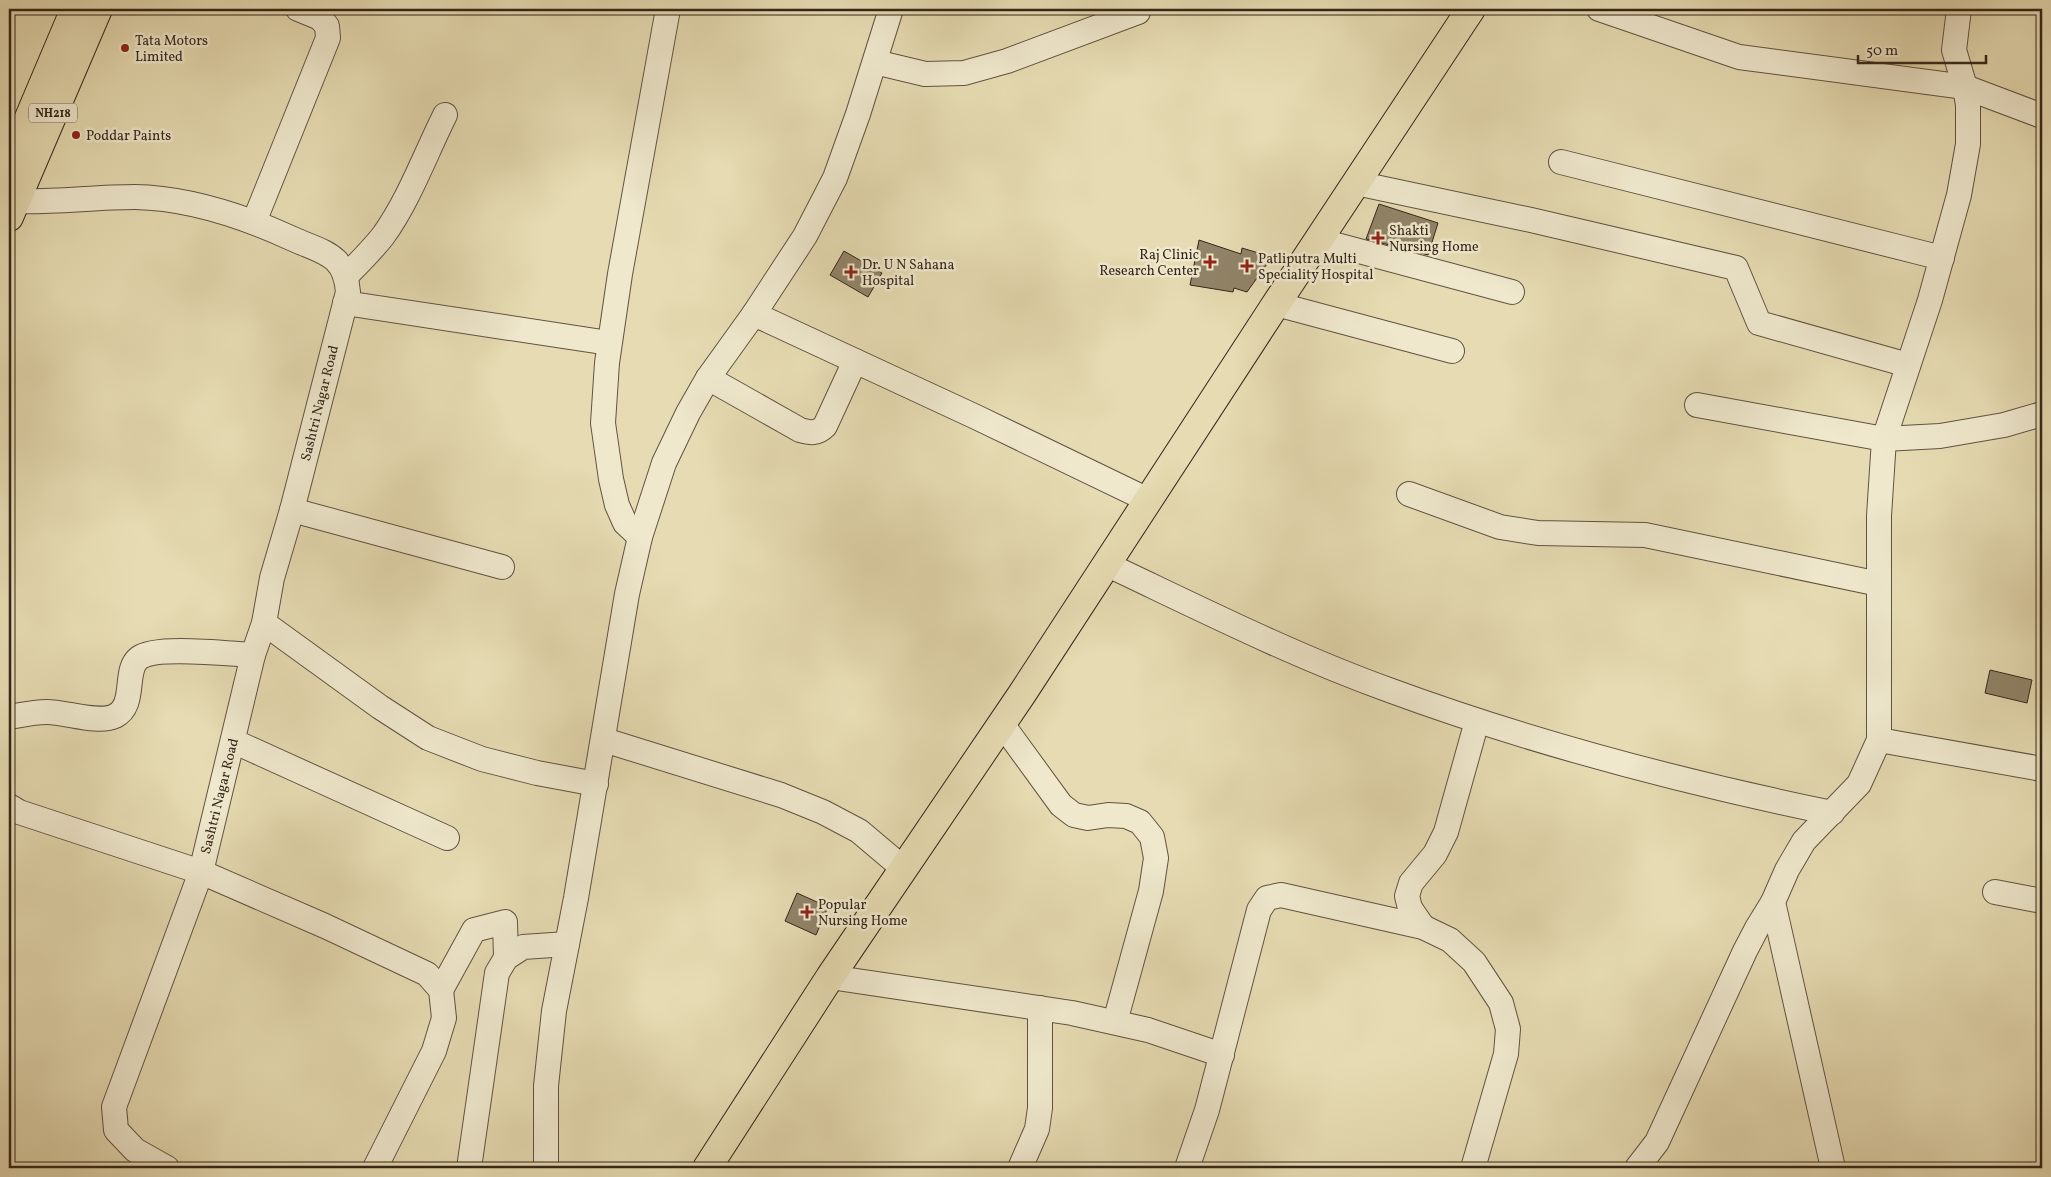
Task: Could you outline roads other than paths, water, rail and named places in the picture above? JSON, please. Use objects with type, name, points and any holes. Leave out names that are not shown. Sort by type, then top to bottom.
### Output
[{"type":"main road","name":"NH218","points":[[9,165],[75,9]]},
{"type":"main road","name":"NH218","points":[[11,207],[98,9]]},
{"type":"main road","points":[[707,1168],[830,978],[1002,724],[1471,9]]},
{"type":"street","points":[[254,222],[328,38],[327,26],[320,18],[298,9]]},
{"type":"street","points":[[640,537],[626,523],[617,505],[611,480],[603,423],[609,343],[645,127],[668,9]]},
{"type":"street","points":[[546,1168],[546,1086],[554,1010],[604,740],[627,594],[640,537],[664,462],[688,413],[708,378],[754,314],[805,236],[835,178],[858,114],[891,9]]},
{"type":"street","points":[[1599,9],[1739,58],[1965,86],[2042,116]]},
{"type":"street","points":[[1638,1168],[1657,1142],[1745,951],[1756,928],[1773,902],[1787,870],[1804,842],[1859,784],[1879,740],[1879,516],[1884,439],[1942,258],[1959,196],[1968,144],[1968,105],[1965,86],[1954,50],[1959,9]]},
{"type":"street","points":[[875,62],[925,74],[964,73],[1007,61],[1138,12]]},
{"type":"street","points":[[11,207],[136,197],[178,201],[223,211],[254,222],[328,255],[340,264],[346,276],[383,235],[404,200],[445,115]]},
{"type":"street","points":[[1561,162],[1942,258]]},
{"type":"street","points":[[1356,183],[1531,220],[1736,268],[1759,323],[1908,364]]},
{"type":"street","points":[[1318,240],[1512,292]]},
{"type":"street","name":"Sashtri Nagar Road","points":[[167,1168],[134,1150],[116,1130],[114,1107],[201,872],[254,655],[264,623],[272,578],[292,510],[348,292],[346,276]]},
{"type":"street","points":[[345,303],[609,343]]},
{"type":"street","points":[[1276,304],[1452,351]]},
{"type":"street","points":[[754,314],[976,417],[1148,500]]},
{"type":"street","points":[[708,378],[800,430],[811,433],[819,431],[825,426],[855,361]]},
{"type":"street","points":[[1697,405],[1884,439],[1940,436],[2004,425],[2042,414]]},
{"type":"street","points":[[1409,494],[1500,527],[1538,533],[1645,534],[1879,584]]},
{"type":"street","points":[[292,510],[502,568]]},
{"type":"street","points":[[1106,564],[1276,643],[1387,689],[1477,721],[1619,762],[1755,797],[1832,813]]},
{"type":"street","points":[[264,623],[380,707],[428,738],[482,759],[596,784]]},
{"type":"street","points":[[9,717],[47,712],[99,718],[114,716],[123,710],[126,704],[133,668],[138,658],[149,653],[167,651],[254,655]]},
{"type":"street","points":[[1423,926],[1410,908],[1407,896],[1411,883],[1436,854],[1446,832],[1477,721]]},
{"type":"street","points":[[1002,724],[1061,805],[1067,810],[1074,815],[1088,818],[1108,815],[1126,816],[1140,822],[1152,837],[1156,858],[1151,891],[1115,1022]]},
{"type":"street","points":[[604,740],[781,796],[823,812],[858,832],[904,868]]},
{"type":"street","points":[[1879,740],[2042,769]]},
{"type":"street","points":[[233,741],[446,838]]},
{"type":"street","points":[[9,806],[19,812],[201,872],[325,926],[427,974],[441,990]]},
{"type":"street","points":[[1995,892],[2042,901]]},
{"type":"street","points":[[1187,1168],[1207,1110],[1259,910],[1267,898],[1281,895],[1423,926],[1450,940],[1474,962],[1501,1004],[1508,1029],[1506,1054],[1473,1168]]},
{"type":"street","points":[[1773,902],[1833,1168]]},
{"type":"street","points":[[376,1168],[434,1051],[444,1018],[441,990],[474,930],[505,922],[506,958],[498,974],[468,1168]]},
{"type":"street","points":[[506,958],[523,947],[567,944]]},
{"type":"street","points":[[830,978],[1072,1013],[1148,1030],[1222,1055]]},
{"type":"street","points":[[1020,1168],[1036,1129],[1040,1108],[1040,1008]]},
{"type":"place","name":"Tata Motors Limited","points":[[125,48]]},
{"type":"place","name":"Poddar Paints","points":[[76,135]]},
{"type":"place","name":"Shakti Nursing Home","points":[[1378,238]]},
{"type":"place","name":"Raj Clinic Research Center","points":[[1210,262]]},
{"type":"place","name":"Patliputra Multi Speciality Hospital","points":[[1247,266]]},
{"type":"place","name":"Dr. U N Sahana Hospital","points":[[851,272]]},
{"type":"place","name":"Popular Nursing Home","points":[[807,912]]}]
